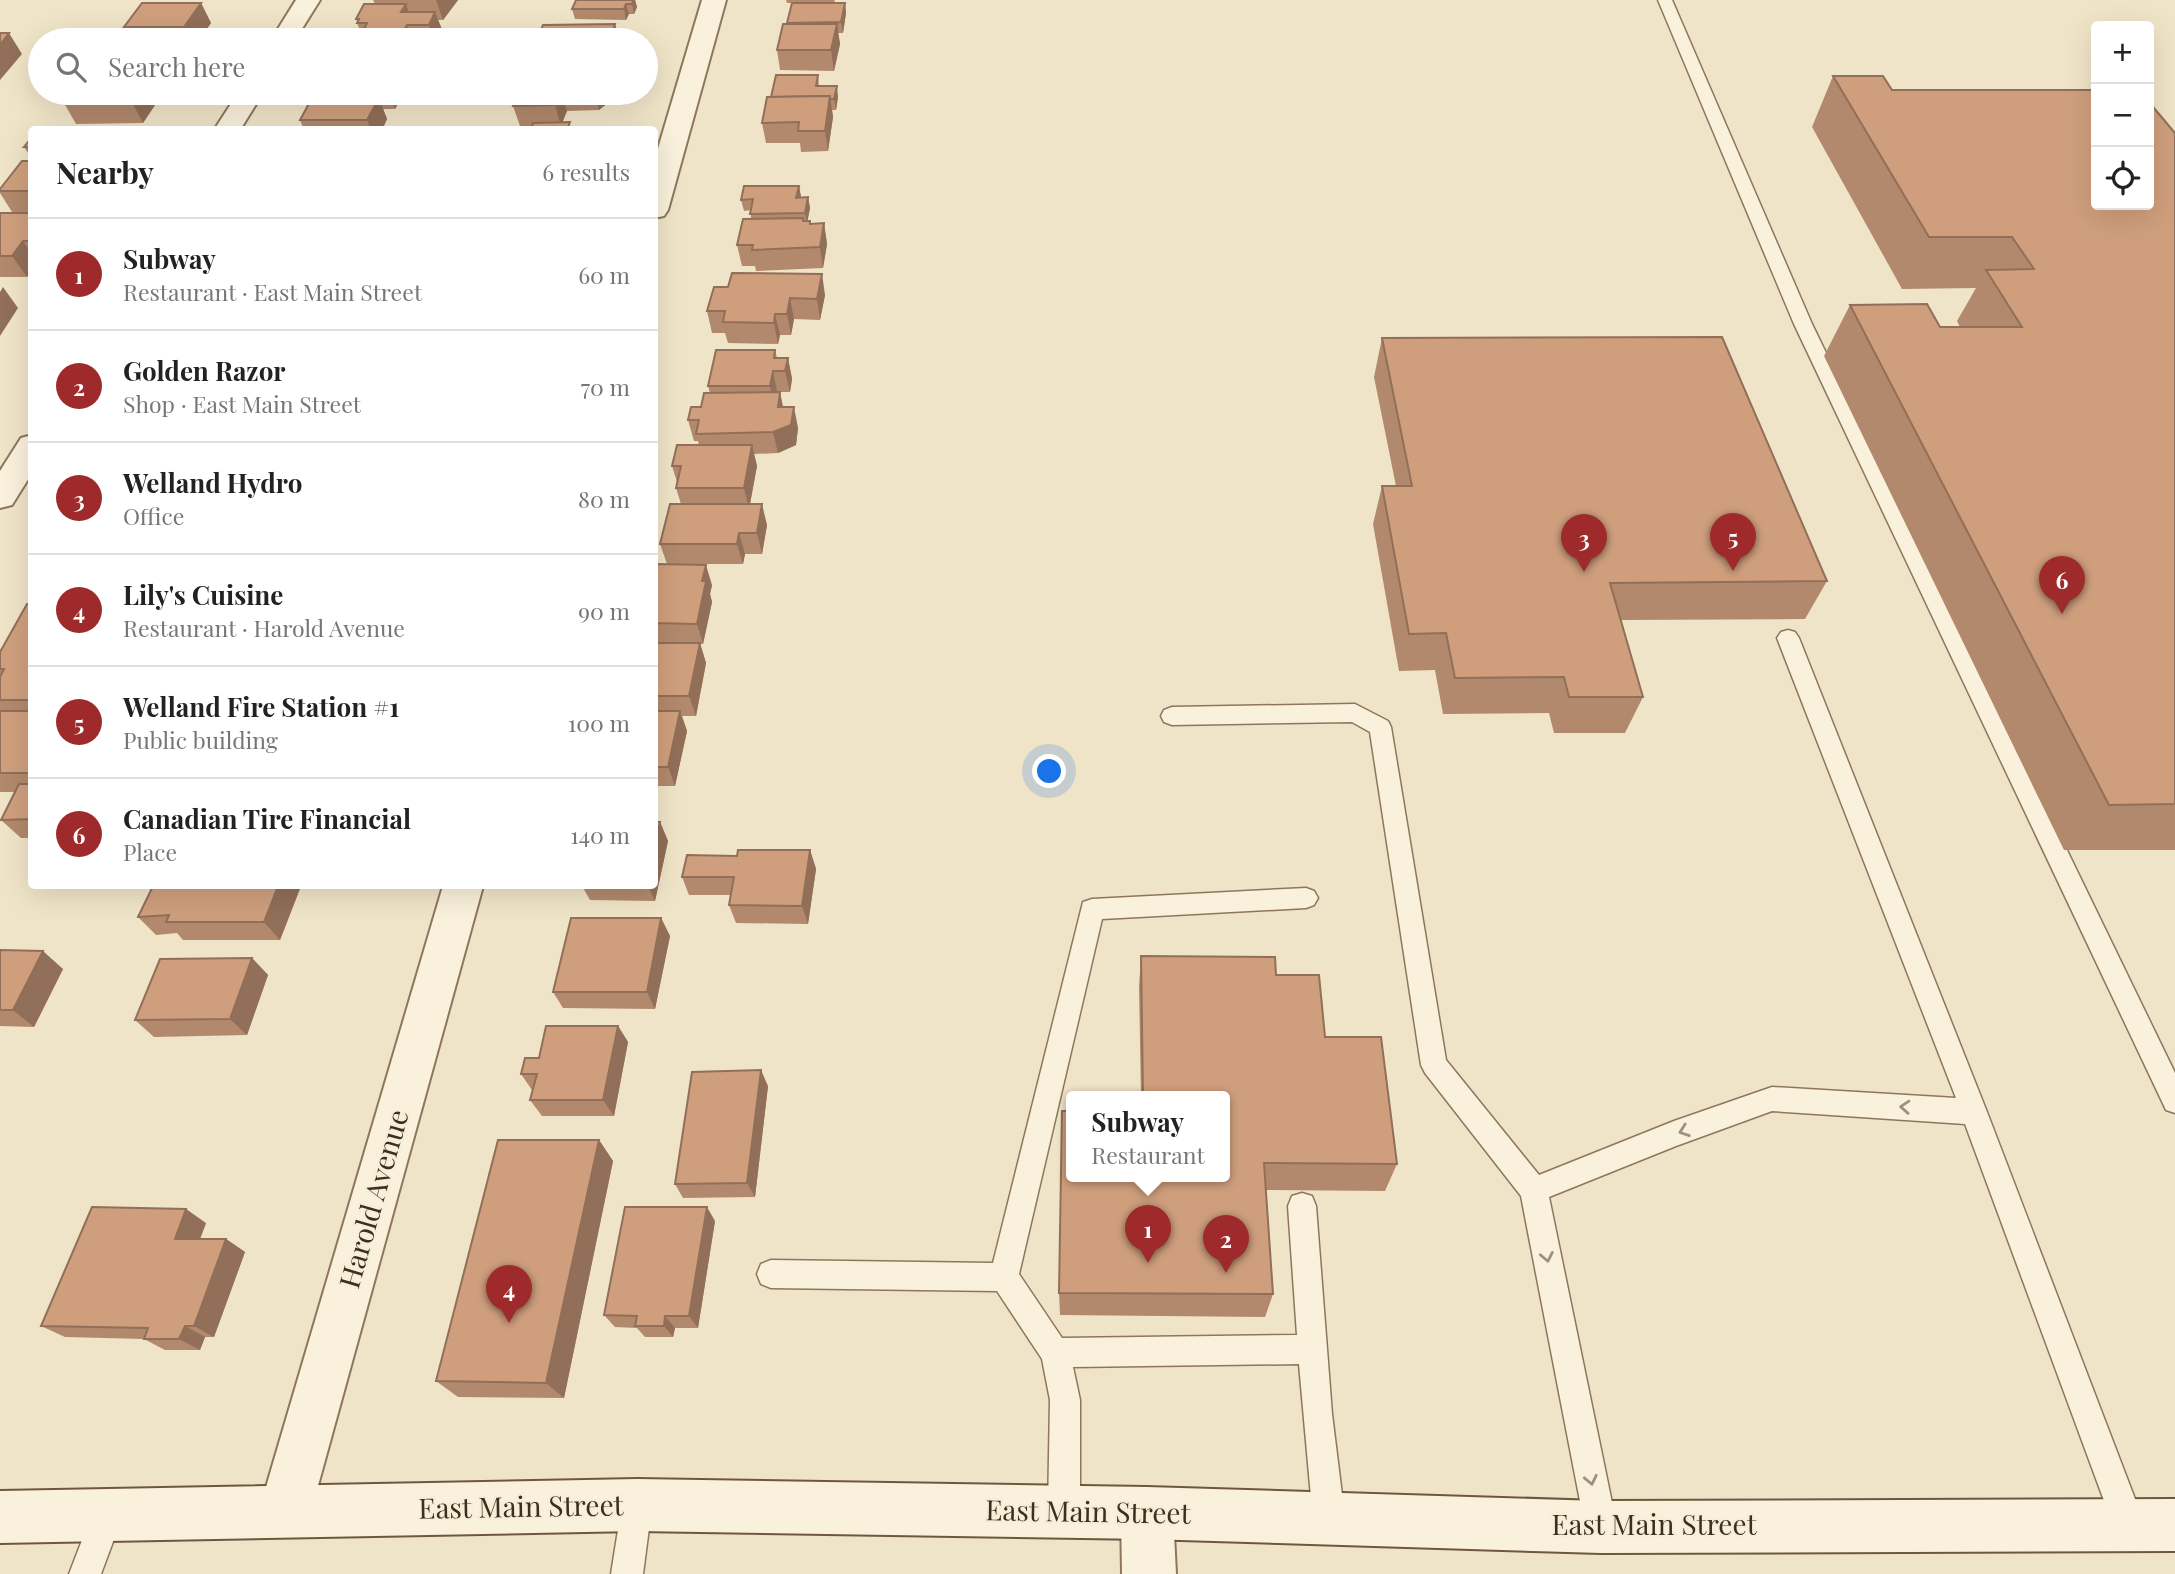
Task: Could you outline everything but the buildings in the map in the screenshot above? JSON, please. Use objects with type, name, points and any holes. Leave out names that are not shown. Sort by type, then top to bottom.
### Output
[{"type":"main road","points":[[290,28],[308,0]]},
{"type":"main road","points":[[658,196],[714,0]]},
{"type":"main road","points":[[229,126],[243,105]]},
{"type":"main road","points":[[0,497],[28,452]]},
{"type":"main road","name":"Harold Avenue","points":[[285,1511],[462,889]]},
{"type":"main road","name":"East Main Street","points":[[0,1517],[637,1505],[1064,1511],[1601,1527],[2152,1524]]},
{"type":"main road","points":[[1147,1513],[1149,1574]]},
{"type":"lane","points":[[1665,0],[1803,324],[2175,1101]]},
{"type":"lane","points":[[1788,638],[1973,1112],[2152,1524]]},
{"type":"lane","points":[[1172,716],[1355,713],[1380,727],[1434,1065],[1534,1189],[1601,1527]]},
{"type":"lane","points":[[1064,1511],[1065,1401],[1055,1353],[1003,1277],[1092,909],[1306,898]]},
{"type":"lane","points":[[1534,1189],[1772,1099],[1973,1112]]},
{"type":"lane","points":[[1301,1206],[1329,1519]]},
{"type":"lane","points":[[771,1274],[1003,1277]]},
{"type":"lane","points":[[1055,1353],[1312,1349]]},
{"type":"lane","points":[[627,1574],[637,1505]]},
{"type":"lane","points":[[85,1574],[107,1515]]},
{"type":"place","name":"Welland Fire Station #1","points":[[1733,571]]},
{"type":"place","name":"Welland Hydro","points":[[1584,572]]},
{"type":"place","name":"Canadian Tire Financial","points":[[2062,614]]},
{"type":"place","name":"Subway","points":[[1148,1263]]},
{"type":"place","name":"Golden Razor","points":[[1226,1273]]},
{"type":"place","name":"Lily's Cuisine","points":[[509,1323]]}]
